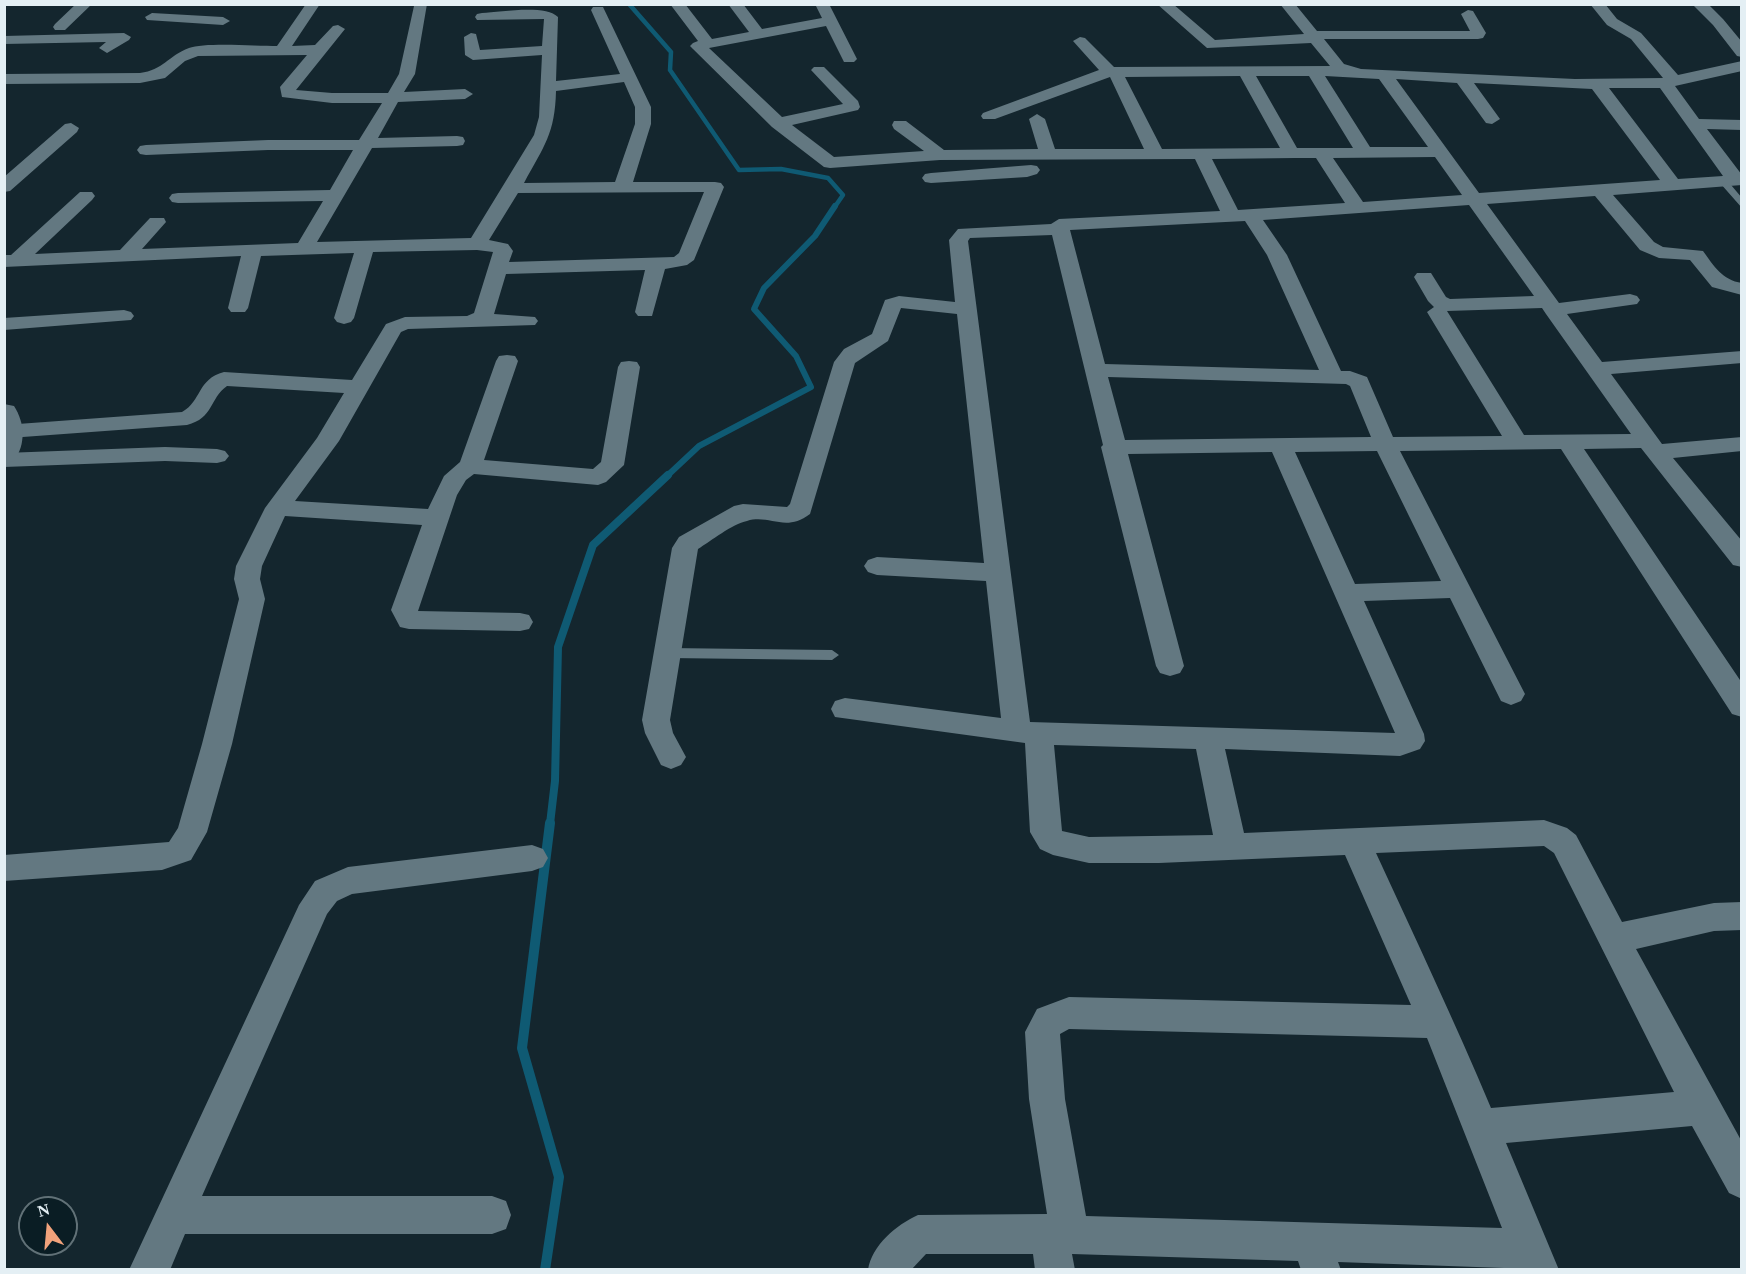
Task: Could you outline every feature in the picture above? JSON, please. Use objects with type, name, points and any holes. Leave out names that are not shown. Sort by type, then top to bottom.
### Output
[{"type":"street","points":[[60,27],[85,4]]},
{"type":"street","points":[[107,48],[168,4]]},
{"type":"street","points":[[282,51],[313,4]]},
{"type":"street","points":[[677,4],[708,44]]},
{"type":"street","points":[[735,4],[758,34]]},
{"type":"street","points":[[822,4],[849,59]]},
{"type":"street","points":[[1164,4],[1212,45],[1313,37],[1478,35],[1468,14]]},
{"type":"street","points":[[1287,4],[1333,62],[1360,74],[1597,84],[1669,82],[1742,66]]},
{"type":"street","points":[[1170,666],[1113,447],[1059,225],[1242,215],[1733,180],[1636,36],[1612,22],[1597,4]]},
{"type":"street","points":[[1699,4],[1718,22],[1742,53]]},
{"type":"street","points":[[304,248],[407,74],[421,6]]},
{"type":"street","points":[[4,80],[140,78],[159,75],[180,58],[195,51],[236,9]]},
{"type":"street","points":[[598,10],[641,100],[644,114],[622,188]]},
{"type":"street","points":[[477,244],[542,135],[547,117],[551,17],[549,15],[482,17]]},
{"type":"street","points":[[4,40],[224,21]]},
{"type":"street","points":[[831,21],[698,46],[778,123],[830,163],[940,155],[1439,152]]},
{"type":"street","points":[[338,29],[288,87],[288,94],[393,96],[465,94]]},
{"type":"street","points":[[471,37],[473,55],[549,50]]},
{"type":"street","points":[[1080,41],[1113,72],[1156,155]]},
{"type":"street","points":[[195,51],[319,50]]},
{"type":"street","points":[[778,123],[852,107],[852,104],[819,70]]},
{"type":"street","points":[[989,116],[1093,76],[1113,72],[1246,73],[1350,70]]},
{"type":"street","points":[[1314,71],[1366,154]]},
{"type":"street","points":[[1246,73],[1292,154]]},
{"type":"street","points":[[1384,75],[1652,446],[1742,560]]},
{"type":"street","points":[[547,87],[630,77]]},
{"type":"street","points":[[1463,80],[1492,119]]},
{"type":"street","points":[[1597,84],[1673,185]]},
{"type":"street","points":[[1037,119],[1048,155]]},
{"type":"street","points":[[1696,124],[1742,125]]},
{"type":"street","points":[[900,125],[940,155]]},
{"type":"street","points":[[4,187],[70,128]]},
{"type":"street","points":[[146,150],[457,141]]},
{"type":"street","points":[[1201,154],[1242,215],[1276,255],[1333,378]]},
{"type":"street","points":[[1322,154],[1358,207]]},
{"type":"street","points":[[931,178],[1027,172],[1032,168],[1026,155]]},
{"type":"street","points":[[498,268],[656,264],[680,261],[687,255],[715,187],[512,188]]},
{"type":"street","points":[[1600,190],[1647,246],[1659,252],[1696,255],[1714,281],[1722,286],[1742,289]]},
{"type":"street","points":[[178,198],[334,195]]},
{"type":"street","points":[[10,261],[86,196]]},
{"type":"street","points":[[124,257],[157,222]]},
{"type":"street","points":[[1060,229],[965,233],[958,240],[998,573],[1045,832],[1051,840],[1064,846],[1089,850],[1231,847],[1544,833],[1556,837],[1565,844],[1701,1107],[1742,1180]]},
{"type":"street","points":[[10,261],[304,248],[477,244],[501,248],[498,268],[483,316],[478,320]]},
{"type":"street","points":[[344,318],[366,247]]},
{"type":"street","points":[[238,308],[252,251]]},
{"type":"street","points":[[645,312],[656,264]]},
{"type":"street","points":[[1424,277],[1438,301],[1447,304],[1550,306],[1630,300]]},
{"type":"street","points":[[671,757],[659,733],[656,720],[685,548],[694,537],[743,512],[792,514],[801,508],[845,362],[852,354],[881,337],[892,304],[899,302],[966,309]]},
{"type":"street","points":[[1437,312],[1517,442]]},
{"type":"street","points":[[4,324],[124,316]]},
{"type":"street","points":[[4,868],[162,857],[180,851],[192,832],[217,744],[252,599],[247,579],[249,566],[277,508],[327,441],[396,325],[478,320],[528,321]]},
{"type":"street","points":[[1596,369],[1742,357]]},
{"type":"street","points":[[470,466],[507,361]]},
{"type":"street","points":[[520,622],[409,620],[406,616],[404,610],[451,483],[459,471],[470,466],[598,477],[606,472],[612,465],[629,367]]},
{"type":"street","points":[[1094,370],[1350,378],[1359,382],[1385,444],[1511,694]]},
{"type":"street","points":[[6,433],[187,418],[199,412],[215,383],[224,379],[360,387]]},
{"type":"street","points":[[1113,447],[1517,442],[1652,446],[1742,444]]},
{"type":"street","points":[[1568,442],[1742,706]]},
{"type":"street","points":[[845,709],[1028,732],[1400,745],[1410,741],[1410,734],[1280,445]]},
{"type":"street","points":[[4,460],[165,454],[217,456]]},
{"type":"street","points":[[277,508],[437,518]]},
{"type":"street","points":[[877,566],[998,573]]},
{"type":"street","points":[[1346,593],[1459,589]]},
{"type":"street","points":[[1208,737],[1231,847]]},
{"type":"street","points":[[888,1269],[889,1263],[918,1235],[1058,1246],[1316,1256],[1534,1259],[1438,1022],[1419,986],[1355,841]]},
{"type":"street","points":[[149,1269],[315,905],[326,891],[348,882],[532,858]]},
{"type":"street","points":[[1613,939],[1714,917],[1742,916]]},
{"type":"street","points":[[1058,1246],[1042,1032],[1045,1024],[1053,1016],[1069,1013],[1438,1022]]},
{"type":"street","points":[[1480,1127],[1701,1107]]},
{"type":"street","points":[[174,1215],[492,1215]]},
{"type":"lane","points":[[1733,180],[1742,205]]},
{"type":"lane","points":[[668,653],[832,655]]},
{"type":"waterway","points":[[629,4],[671,52],[670,70],[739,170],[781,169],[828,178],[843,195],[834,208]]},
{"type":"waterway","points":[[667,476],[699,446],[811,387],[796,356],[754,309],[764,288],[815,236],[835,206]]},
{"type":"waterway","points":[[550,824],[555,781],[558,647],[593,545],[668,475]]},
{"type":"waterway","points":[[545,1270],[559,1177],[522,1048],[550,823]]}]
